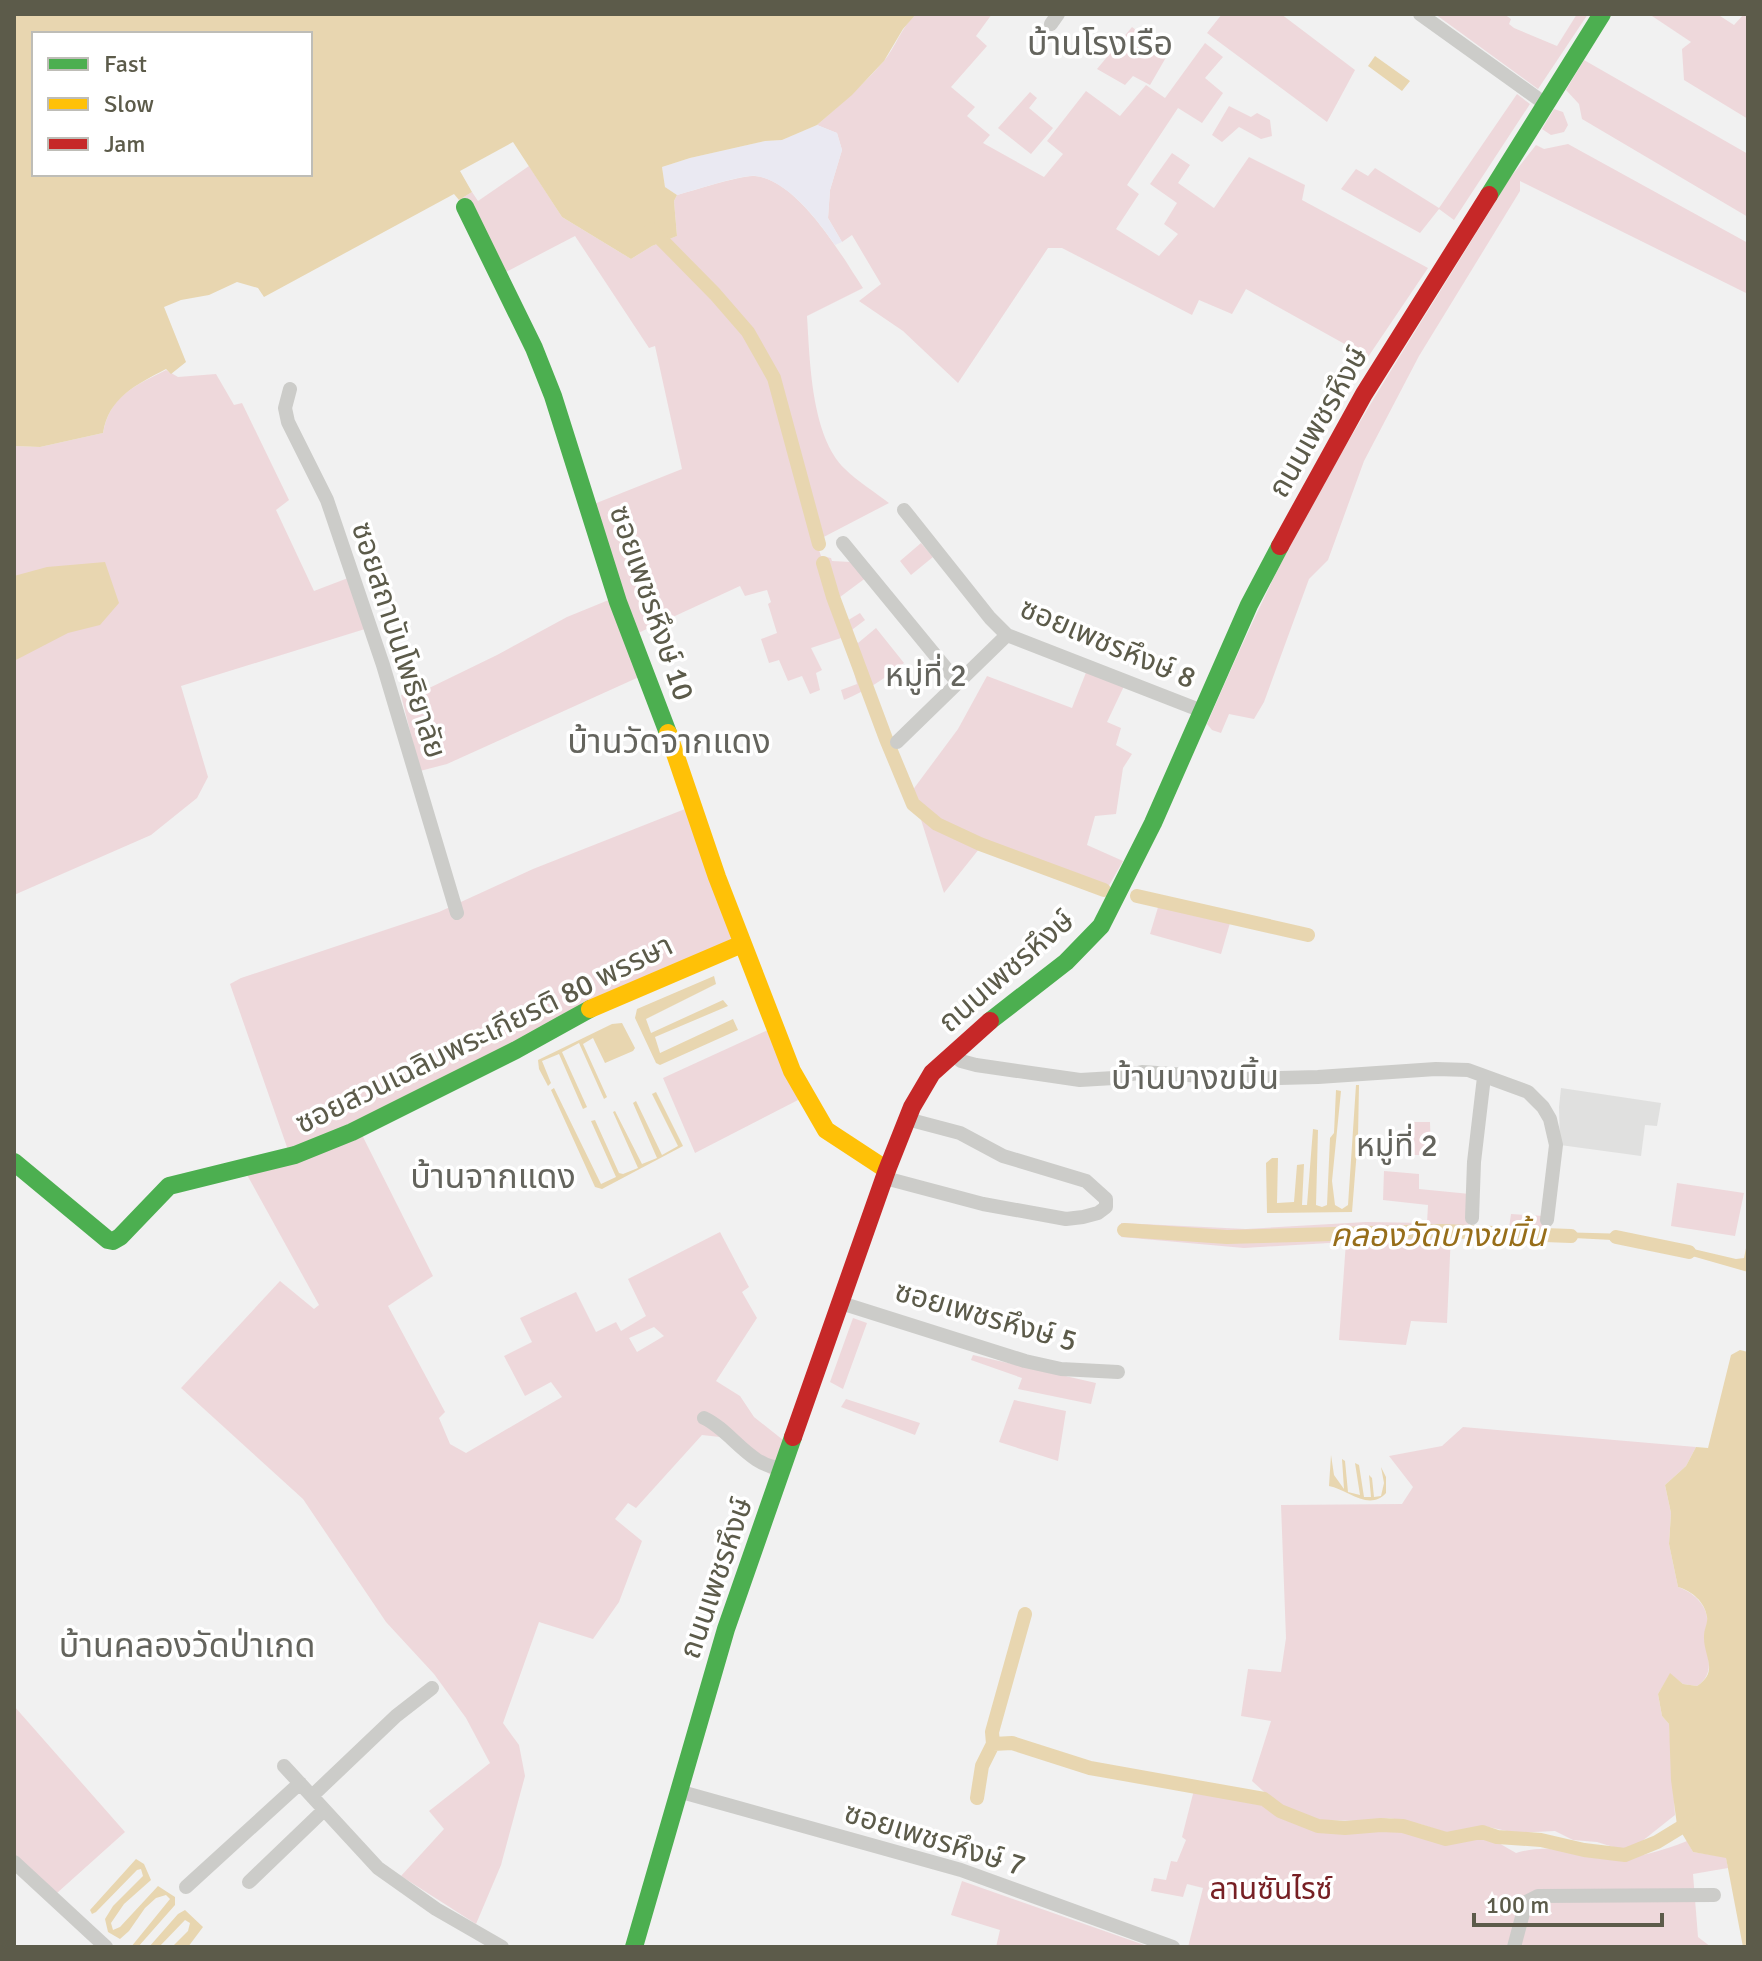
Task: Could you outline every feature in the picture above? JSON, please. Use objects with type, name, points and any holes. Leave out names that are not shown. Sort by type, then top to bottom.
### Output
[{"type":"main road","name":"ถนนเพชรหึงษ์","points":[[634,1947],[726,1629],[907,1119],[932,1073],[994,1017],[1066,962],[1101,926],[1141,847],[1249,605],[1312,484],[1364,394],[1602,14]]},
{"type":"main road","name":"ซอยเพชรหึงษ์ 10","points":[[465,207],[534,348],[553,396],[618,602],[742,944],[792,1071],[826,1130],[886,1174]]},
{"type":"main road","name":"ซอยสวนเฉลิมพระเกียรติ 80 พรรษา","points":[[14,1162],[113,1241],[169,1186],[295,1155],[352,1132],[516,1050],[591,1008],[742,944]]},
{"type":"street","points":[[1420,14],[1544,103]]},
{"type":"street","name":"ซอยสถาบันโพธิยาลัย","points":[[290,389],[285,408],[288,422],[327,500],[383,665],[457,913]]},
{"type":"street","name":"ซอยเพชรหึงษ์ 8","points":[[904,510],[1007,635],[1202,711]]},
{"type":"street","points":[[843,543],[958,683]]},
{"type":"street","points":[[897,742],[1007,635]]},
{"type":"street","points":[[952,1054],[961,1061],[976,1065],[1080,1080],[1142,1072],[1247,1079],[1468,1070],[1528,1092],[1550,1119],[1556,1145],[1547,1220]]},
{"type":"street","points":[[1472,1218],[1474,1162],[1484,1077]]},
{"type":"street","points":[[886,1174],[983,1204],[1066,1219],[1098,1213],[1106,1207],[1106,1199],[1086,1181],[1003,1156],[960,1133],[907,1119]]},
{"type":"street","name":"ซอยเพชรหึงษ์ 5","points":[[841,1303],[1025,1361],[1061,1369],[1118,1372]]},
{"type":"street","points":[[704,1418],[722,1428],[760,1463],[783,1468]]},
{"type":"street","points":[[312,1796],[396,1716],[432,1688]]},
{"type":"street","points":[[284,1766],[378,1868],[484,1943],[502,1947]]},
{"type":"street","points":[[186,1887],[300,1783]]},
{"type":"street","name":"ซอยเพชรหึงษ์ 7","points":[[678,1791],[961,1870],[1173,1947]]},
{"type":"street","points":[[249,1882],[324,1810]]},
{"type":"street","points":[[14,1862],[106,1947]]},
{"type":"street","points":[[1514,1947],[1526,1902],[1538,1896],[1714,1895]]},
{"type":"shaded area","points":[[14,14],[916,14],[884,61],[852,95],[817,125],[782,140],[765,141],[662,167],[665,187],[677,195],[674,201],[677,236],[631,259],[562,217],[513,142],[460,171],[472,192],[459,200],[454,194],[264,297],[258,288],[237,282],[209,295],[164,307],[186,362],[171,374],[166,369],[126,394],[111,410],[103,433],[40,447],[14,446]]},
{"type":"shaded area","points":[[1375,56],[1410,81],[1402,91],[1368,66]]},
{"type":"shaded area","points":[[105,562],[119,603],[100,625],[68,633],[14,661],[14,576],[47,567]]},
{"type":"shaded area","points":[[714,976],[716,984],[646,1019],[651,1033],[723,1000],[728,1006],[655,1037],[660,1053],[733,1019],[738,1030],[660,1065],[656,1063],[635,1018],[637,1009]]},
{"type":"shaded area","points":[[622,1023],[635,1048],[633,1051],[605,1063],[593,1038],[583,1044],[607,1097],[604,1099],[579,1043],[562,1052],[587,1107],[583,1109],[559,1054],[542,1061],[551,1083],[548,1086],[538,1060],[612,1024]]},
{"type":"shaded area","points":[[1356,1085],[1359,1085],[1358,1137],[1352,1212],[1267,1213],[1266,1163],[1272,1158],[1278,1158],[1277,1203],[1294,1202],[1297,1165],[1304,1164],[1302,1205],[1307,1205],[1313,1129],[1318,1130],[1316,1205],[1327,1205],[1336,1090],[1341,1091],[1332,1181],[1335,1205],[1342,1209],[1348,1205]]},
{"type":"shaded area","points":[[554,1088],[601,1184],[616,1177],[591,1121],[595,1120],[619,1173],[638,1168],[613,1112],[642,1164],[657,1158],[633,1103],[636,1101],[662,1155],[678,1146],[652,1094],[656,1092],[683,1146],[602,1189],[595,1187],[551,1090]]},
{"type":"shaded area","points":[[1561,1088],[1661,1103],[1657,1126],[1645,1125],[1641,1156],[1560,1145]]},
{"type":"shaded area","points":[[1555,1232],[1634,1235],[1632,1241],[1554,1237]]},
{"type":"shaded area","points":[[1748,1238],[1748,1272],[1671,1250],[1672,1244],[1736,1259],[1744,1258]]},
{"type":"shaded area","points":[[1740,1350],[1748,1352],[1748,1947],[1743,1947],[1726,1858],[1693,1852],[1677,1825],[1671,1780],[1669,1724],[1662,1716],[1658,1694],[1670,1673],[1683,1684],[1697,1686],[1708,1675],[1709,1663],[1704,1643],[1706,1612],[1697,1598],[1678,1587],[1669,1544],[1671,1513],[1665,1485],[1686,1466],[1696,1447],[1708,1448],[1731,1355]]},
{"type":"shaded area","points":[[1331,1455],[1334,1475],[1344,1489],[1342,1459],[1345,1461],[1348,1492],[1360,1495],[1355,1463],[1359,1465],[1364,1497],[1371,1497],[1369,1475],[1374,1497],[1381,1496],[1384,1483],[1381,1467],[1386,1477],[1386,1493],[1379,1498],[1365,1500],[1329,1486]]},
{"type":"shaded area","points":[[136,1859],[144,1864],[151,1880],[124,1904],[111,1923],[113,1930],[120,1927],[158,1886],[175,1897],[175,1905],[138,1947],[131,1947],[170,1899],[166,1895],[156,1898],[120,1939],[108,1932],[105,1919],[113,1906],[143,1876],[141,1869],[96,1912],[92,1914],[90,1910]]},
{"type":"shaded area","points":[[185,1910],[203,1927],[188,1947],[172,1947],[188,1931],[190,1923],[185,1920],[159,1947],[149,1947],[178,1914]]},
{"type":"green space","points":[[916,14],[992,14],[976,36],[987,46],[951,87],[975,107],[967,116],[990,135],[983,143],[1044,177],[1063,154],[1047,141],[1086,91],[1120,116],[1146,85],[1165,98],[1205,43],[1223,57],[1205,78],[1223,93],[1202,123],[1178,108],[1127,185],[1139,194],[1116,229],[1159,256],[1178,234],[1164,224],[1177,203],[1150,184],[1172,153],[1190,165],[1178,183],[1214,208],[1249,157],[1305,185],[1302,200],[1428,268],[1368,357],[1246,289],[1232,314],[1199,300],[1192,315],[1062,248],[1048,248],[958,383],[903,331],[859,301],[881,284],[852,235],[842,242],[828,218],[830,190],[842,150],[837,133],[817,125],[883,62]]},
{"type":"green space","points":[[1222,14],[1281,14],[1355,70],[1327,122],[1207,33]]},
{"type":"green space","points":[[1435,14],[1504,14],[1511,19],[1509,24],[1514,28],[1557,46],[1577,14],[1588,14],[1538,89]]},
{"type":"green space","points":[[1649,14],[1717,14],[1734,25],[1744,14],[1748,14],[1748,119],[1684,80],[1682,49],[1691,42]]},
{"type":"green space","points":[[1132,27],[1168,54],[1150,85],[1133,76],[1125,85],[1097,69]]},
{"type":"green space","points":[[1584,60],[1748,154],[1748,217],[1582,119],[1579,104],[1566,90]]},
{"type":"green space","points":[[1030,92],[1037,98],[1029,108],[1053,128],[1031,154],[998,128]]},
{"type":"green space","points":[[1517,94],[1530,104],[1454,220],[1439,209],[1420,233],[1341,189],[1356,169],[1368,176],[1375,168],[1439,208]]},
{"type":"green space","points":[[1229,106],[1251,117],[1257,113],[1270,120],[1272,136],[1261,139],[1239,127],[1222,142],[1212,135]]},
{"type":"green space","points":[[1554,109],[1563,112],[1568,125],[1564,132],[1551,135],[1542,129]]},
{"type":"green space","points":[[1568,144],[1748,243],[1748,294],[1520,181],[1520,191],[1419,356],[1364,461],[1328,560],[1309,579],[1264,702],[1254,719],[1229,714],[1221,733],[1212,730],[1207,724],[1277,570],[1378,391],[1510,178],[1536,145],[1544,149]]},
{"type":"green space","points":[[529,166],[562,217],[631,259],[677,236],[674,201],[677,195],[748,176],[770,180],[786,190],[831,239],[863,288],[807,316],[814,397],[825,438],[834,455],[861,483],[889,503],[816,541],[821,556],[832,561],[851,562],[867,577],[836,600],[845,622],[860,613],[865,620],[849,632],[858,643],[876,628],[904,663],[890,674],[844,700],[841,690],[857,684],[850,656],[841,638],[811,648],[822,670],[816,673],[820,690],[810,694],[802,676],[788,681],[779,660],[769,663],[761,639],[777,633],[767,590],[745,596],[740,586],[636,634],[594,504],[682,469],[655,346],[649,348],[575,236],[502,274],[459,200],[472,192],[478,201]]},
{"type":"green space","points":[[166,370],[178,377],[216,374],[234,405],[242,403],[289,500],[276,510],[314,591],[348,578],[365,629],[181,686],[208,777],[197,798],[151,835],[14,895],[14,446],[40,447],[103,433],[111,409],[126,393]]},
{"type":"green space","points":[[921,543],[933,557],[911,575],[900,561]]},
{"type":"green space","points":[[616,597],[639,677],[447,764],[420,771],[401,695],[421,692],[567,617]]},
{"type":"green space","points":[[1087,670],[1125,684],[1107,722],[1121,728],[1116,745],[1132,754],[1123,768],[1116,814],[1095,816],[1087,845],[1123,861],[1103,896],[979,849],[944,893],[912,791],[958,729],[987,676],[1072,708]]},
{"type":"green space","points":[[685,809],[734,941],[393,1107],[288,1150],[230,984],[439,912],[533,869]]},
{"type":"green space","points":[[1159,904],[1230,923],[1221,954],[1150,934]]},
{"type":"green space","points":[[770,1029],[800,1099],[695,1153],[663,1078]]},
{"type":"green space","points":[[1410,1122],[1430,1122],[1431,1155],[1411,1155]]},
{"type":"green space","points":[[361,1133],[433,1276],[388,1306],[445,1412],[439,1418],[450,1444],[466,1453],[562,1397],[551,1382],[525,1396],[504,1356],[532,1342],[520,1318],[576,1292],[596,1332],[616,1322],[621,1331],[646,1316],[628,1279],[720,1232],[749,1287],[742,1292],[757,1318],[716,1381],[740,1396],[754,1417],[783,1440],[772,1476],[720,1437],[702,1435],[636,1508],[628,1503],[615,1519],[642,1541],[619,1602],[593,1639],[539,1622],[503,1723],[519,1745],[525,1776],[501,1865],[476,1924],[401,1876],[444,1829],[429,1811],[490,1763],[466,1718],[434,1674],[386,1622],[303,1499],[181,1388],[280,1281],[314,1309],[319,1305],[246,1173]],"holes":[[[654,1327],[664,1336],[637,1352],[629,1338]]]},
{"type":"green space","points":[[1384,1171],[1419,1174],[1419,1189],[1470,1194],[1469,1226],[1509,1228],[1511,1214],[1544,1216],[1544,1229],[1556,1230],[1554,1237],[1451,1234],[1447,1323],[1411,1321],[1406,1345],[1339,1340],[1346,1242],[1244,1248],[1121,1237],[1121,1223],[1246,1229],[1366,1222],[1427,1223],[1428,1205],[1383,1200]]},
{"type":"green space","points":[[1677,1183],[1744,1193],[1735,1236],[1671,1226]]},
{"type":"green space","points":[[853,1318],[867,1323],[843,1389],[830,1382]]},
{"type":"green space","points":[[973,1355],[1096,1383],[1091,1404],[1018,1389],[1022,1378],[971,1360]]},
{"type":"green space","points":[[846,1399],[920,1423],[915,1435],[841,1407]]},
{"type":"green space","points":[[1014,1400],[1066,1411],[1058,1461],[999,1442]]},
{"type":"green space","points":[[1463,1427],[1696,1447],[1686,1466],[1665,1485],[1671,1513],[1669,1544],[1678,1587],[1699,1600],[1707,1617],[1704,1637],[1708,1672],[1697,1686],[1683,1684],[1670,1674],[1658,1694],[1662,1716],[1669,1724],[1675,1815],[1641,1842],[1623,1850],[1597,1842],[1573,1840],[1555,1831],[1516,1833],[1484,1826],[1451,1834],[1389,1818],[1317,1820],[1282,1808],[1252,1781],[1271,1721],[1241,1716],[1248,1669],[1281,1672],[1286,1638],[1281,1505],[1402,1504],[1413,1487],[1389,1456],[1442,1446]]},
{"type":"green space","points":[[14,1706],[125,1832],[57,1893],[14,1854]]},
{"type":"green space","name":"ลานซันไรซ์","points":[[1194,1790],[1259,1802],[1302,1825],[1333,1831],[1407,1830],[1445,1841],[1473,1838],[1497,1842],[1516,1853],[1554,1849],[1595,1858],[1618,1859],[1648,1854],[1687,1841],[1693,1852],[1726,1857],[1728,1868],[1693,1874],[1698,1937],[1711,1947],[1188,1947],[1203,1888],[1187,1884],[1183,1897],[1151,1891],[1154,1878],[1166,1880],[1171,1861],[1177,1862],[1186,1840],[1182,1837]]},
{"type":"green space","points":[[962,1881],[1150,1947],[996,1947],[1000,1930],[951,1915]]},
{"type":"sand","points":[[817,125],[837,133],[842,150],[830,190],[828,218],[842,242],[835,245],[801,203],[768,179],[756,176],[740,178],[677,195],[665,187],[662,167],[765,141],[782,140]]},
{"type":"waterway","points":[[651,229],[748,332],[774,378],[819,544]]},
{"type":"waterway","points":[[823,563],[886,739],[913,804],[937,824],[980,844],[1104,890]]},
{"type":"waterway","points":[[1137,896],[1308,935]]},
{"type":"waterway","name":"คลองวัดบางขมิ้น","points":[[1124,1230],[1227,1237],[1442,1231],[1571,1236]]},
{"type":"waterway","name":"คลองวัดบางขมิ้น","points":[[1616,1237],[1689,1252]]},
{"type":"waterway","points":[[993,1744],[992,1732],[1025,1614]]},
{"type":"waterway","points":[[977,1798],[982,1766],[993,1744],[1012,1743],[1090,1768],[1264,1799],[1280,1811],[1318,1826],[1403,1826],[1446,1839],[1482,1832],[1497,1837],[1541,1840],[1625,1855],[1657,1842],[1693,1820]]},
{"type":"traffic: fast","points":[[1489,195],[1602,14]]},
{"type":"traffic: fast","points":[[465,207],[534,348],[553,396],[618,602],[668,733]]},
{"type":"traffic: fast","points":[[990,1021],[1066,962],[1101,926],[1153,823],[1249,605],[1280,546]]},
{"type":"traffic: fast","points":[[14,1162],[113,1241],[169,1186],[295,1155],[352,1132],[516,1050],[590,1009]]},
{"type":"traffic: fast","points":[[634,1947],[726,1629],[793,1437]]},
{"type":"traffic: slow","points":[[668,733],[717,877],[792,1071],[826,1130],[887,1170]]},
{"type":"traffic: slow","points":[[590,1009],[742,944]]},
{"type":"traffic: jam","points":[[1280,546],[1364,394],[1489,195]]},
{"type":"traffic: jam","points":[[793,1437],[912,1107],[932,1073],[990,1021]]},
{"type":"district","name":"บ้านโรงเรือ","points":[[1100,43]]},
{"type":"district","name":"หมู่ที่ 2","points":[[926,675]]},
{"type":"district","name":"บ้านวัดจากแดง","points":[[669,741]]},
{"type":"district","name":"บ้านบางขมิ้น","points":[[1195,1077]]},
{"type":"district","name":"หมู่ที่ 2","points":[[1397,1145]]},
{"type":"district","name":"บ้านจากแดง","points":[[493,1176]]},
{"type":"district","name":"บ้านคลองวัดป่าเกด","points":[[187,1645]]}]
